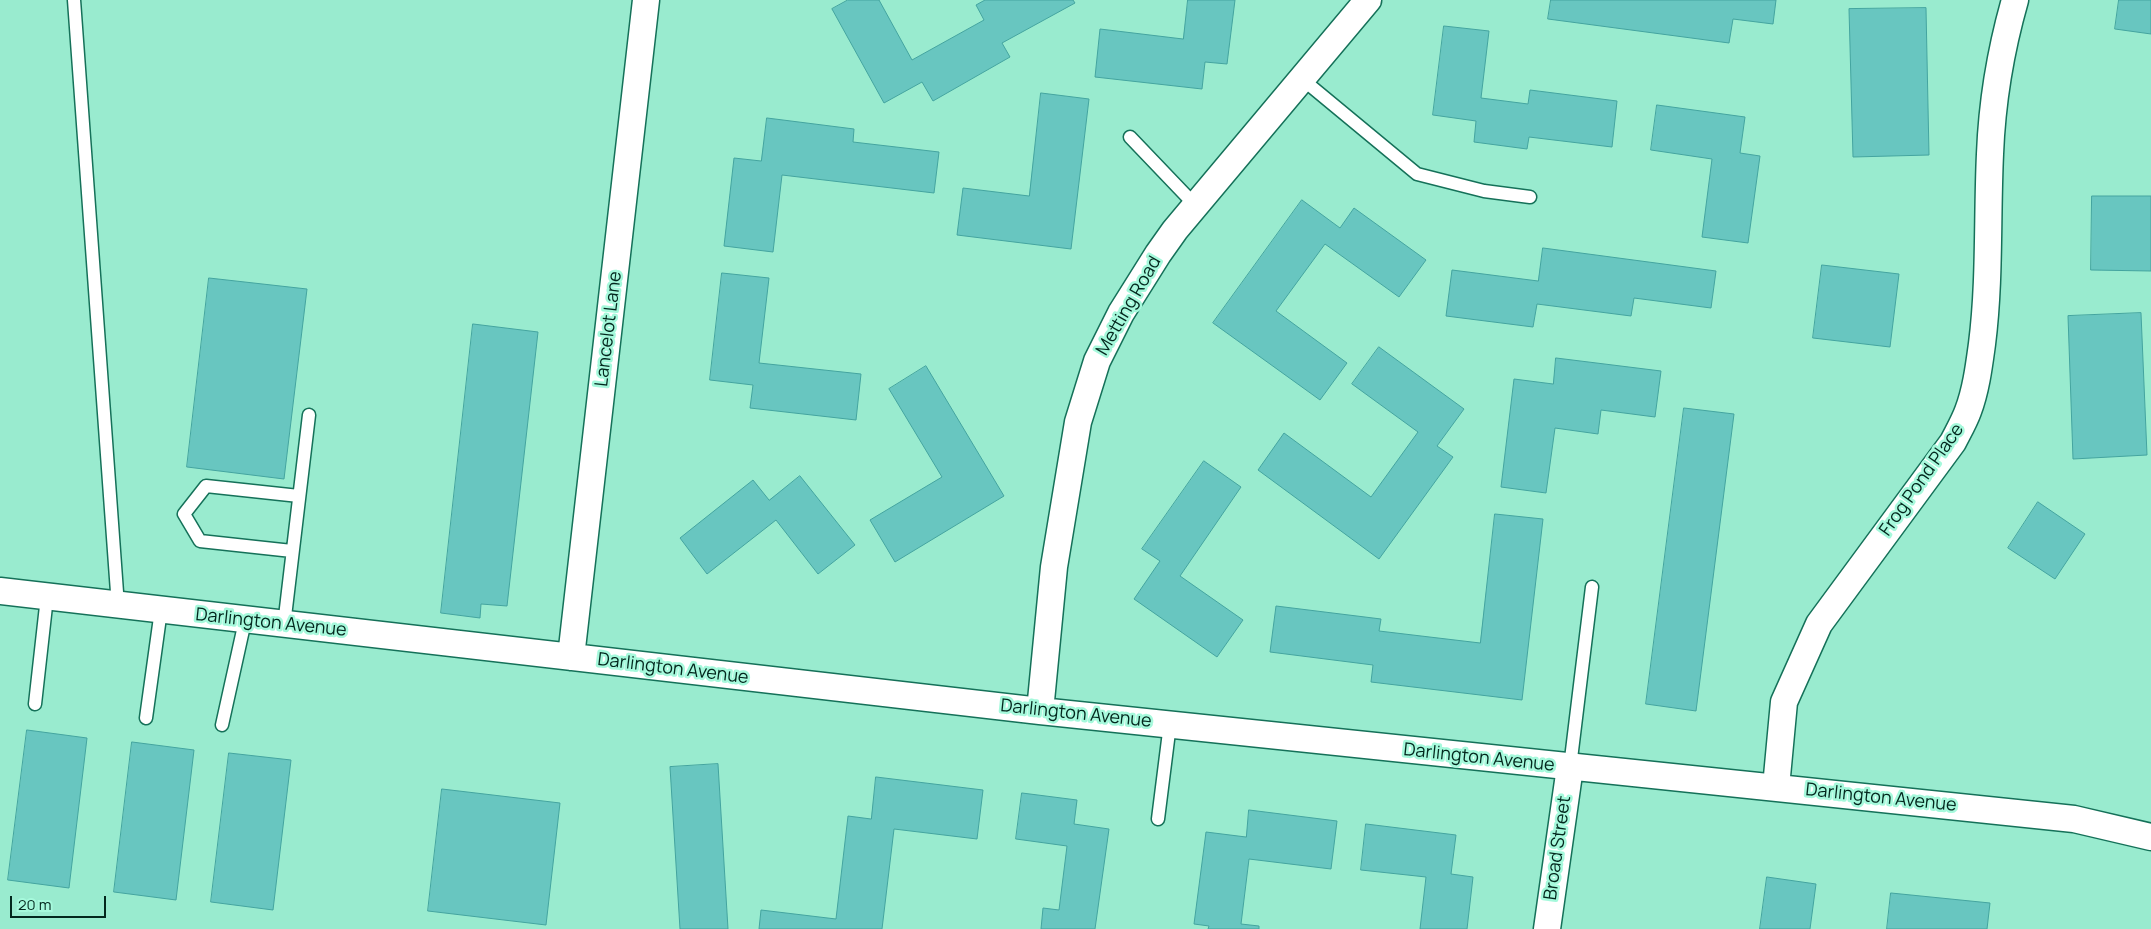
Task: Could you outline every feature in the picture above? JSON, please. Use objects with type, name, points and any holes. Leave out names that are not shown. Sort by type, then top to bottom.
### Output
[{"type":"street","name":"Lancelot Lane","points":[[571,657],[646,0]]},
{"type":"street","name":"Metting Road","points":[[1040,711],[1054,567],[1078,422],[1097,361],[1121,313],[1158,254],[1195,205],[1368,0]]},
{"type":"street","name":"Frog Pond Place","points":[[1776,788],[1784,702],[1819,624],[1953,442],[1968,411],[1980,365],[1986,310],[1989,267],[1990,155],[1993,114],[2015,0]]},
{"type":"street","name":"Darlington Avenue","points":[[0,591],[245,621],[1040,711],[2074,819],[2151,837]]},
{"type":"street","name":"Broad Street","points":[[1547,929],[1570,767]]},
{"type":"lane","points":[[74,0],[118,606]]},
{"type":"lane","points":[[1301,78],[1417,174],[1484,191],[1530,197]]},
{"type":"lane","points":[[1130,137],[1195,205]]},
{"type":"lane","points":[[284,625],[309,415]]},
{"type":"lane","points":[[292,551],[200,541],[184,514],[206,486],[299,496]]},
{"type":"lane","points":[[1570,767],[1592,587]]},
{"type":"lane","points":[[35,704],[47,597]]},
{"type":"lane","points":[[146,718],[161,610]]},
{"type":"lane","points":[[222,725],[245,621]]},
{"type":"lane","points":[[1158,819],[1170,724]]},
{"type":"building","points":[[848,0],[879,0],[912,60],[984,20],[976,5],[985,0],[1073,0],[1075,3],[1002,43],[1010,57],[933,101],[922,82],[884,103],[832,9]]},
{"type":"building","points":[[1188,0],[1235,0],[1227,64],[1205,62],[1202,89],[1095,77],[1100,29],[1183,39]]},
{"type":"building","points":[[1551,0],[1776,0],[1773,24],[1733,19],[1729,43],[1548,19]]},
{"type":"building","points":[[2119,0],[2151,0],[2151,34],[2115,29]]},
{"type":"building","points":[[1926,8],[1929,155],[1853,157],[1849,9]]},
{"type":"building","points":[[1444,26],[1489,31],[1481,98],[1528,104],[1530,90],[1617,101],[1612,147],[1529,137],[1527,149],[1474,142],[1476,121],[1433,115]]},
{"type":"building","points":[[1041,93],[1089,99],[1071,249],[957,235],[963,188],[1029,196]]},
{"type":"building","points":[[1657,105],[1745,117],[1740,153],[1760,156],[1748,243],[1702,237],[1712,159],[1651,150]]},
{"type":"building","points":[[767,118],[854,129],[853,142],[939,152],[934,193],[782,175],[773,252],[724,246],[734,158],[761,161]]},
{"type":"building","points":[[2092,196],[2151,196],[2151,271],[2091,270]]},
{"type":"building","points":[[1302,200],[1340,228],[1354,208],[1426,260],[1399,297],[1325,244],[1276,311],[1347,363],[1320,400],[1213,323]]},
{"type":"building","points":[[1543,248],[1716,271],[1711,308],[1634,298],[1631,316],[1537,304],[1533,327],[1446,316],[1452,270],[1538,281]]},
{"type":"building","points":[[1822,265],[1899,274],[1890,347],[1813,338]]},
{"type":"building","points":[[722,273],[769,278],[759,363],[861,374],[856,420],[750,408],[753,385],[710,380]]},
{"type":"building","points":[[209,278],[307,289],[284,479],[187,467]]},
{"type":"building","points":[[2141,313],[2147,455],[2073,459],[2068,316]]},
{"type":"building","points":[[473,324],[538,332],[507,606],[481,604],[480,618],[441,613]]},
{"type":"building","points":[[1379,347],[1464,409],[1437,446],[1453,457],[1379,559],[1258,470],[1284,433],[1371,497],[1418,432],[1352,384]]},
{"type":"building","points":[[1556,358],[1661,371],[1655,417],[1601,410],[1598,434],[1555,428],[1546,493],[1501,487],[1514,379],[1553,384]]},
{"type":"building","points":[[926,366],[1004,496],[895,562],[870,520],[942,477],[889,389]]},
{"type":"building","points":[[1684,408],[1734,414],[1696,711],[1646,704]]},
{"type":"building","points":[[1204,461],[1241,487],[1180,576],[1243,620],[1217,657],[1134,599],[1160,561],[1142,549]]},
{"type":"building","points":[[800,476],[855,545],[818,574],[776,520],[707,574],[680,538],[753,480],[769,500]]},
{"type":"building","points":[[2038,502],[2085,534],[2055,579],[2008,548]]},
{"type":"building","points":[[1495,514],[1543,519],[1522,700],[1371,682],[1373,665],[1270,652],[1276,606],[1381,619],[1379,631],[1480,643]]},
{"type":"building","points":[[27,730],[87,738],[69,888],[8,880]]},
{"type":"building","points":[[132,742],[194,750],[176,900],[114,892]]},
{"type":"building","points":[[229,753],[291,760],[273,910],[211,902]]},
{"type":"building","points":[[718,764],[728,929],[680,929],[670,767]]},
{"type":"building","points":[[876,777],[983,790],[977,839],[894,829],[882,929],[759,929],[761,910],[836,919],[848,816],[871,819]]},
{"type":"building","points":[[442,789],[560,803],[546,925],[428,911]]},
{"type":"building","points":[[1022,793],[1077,800],[1074,824],[1109,829],[1095,929],[1041,929],[1043,908],[1059,910],[1067,846],[1016,839]]},
{"type":"building","points":[[1249,810],[1337,821],[1331,869],[1249,859],[1241,924],[1259,926],[1259,929],[1208,929],[1209,926],[1194,924],[1206,832],[1246,837]]},
{"type":"building","points":[[1366,824],[1456,835],[1451,874],[1473,877],[1467,929],[1420,929],[1426,877],[1361,870]]},
{"type":"building","points":[[1767,877],[1816,884],[1810,929],[1760,929]]},
{"type":"building","points":[[1891,893],[1990,903],[1987,929],[1887,929]]}]
